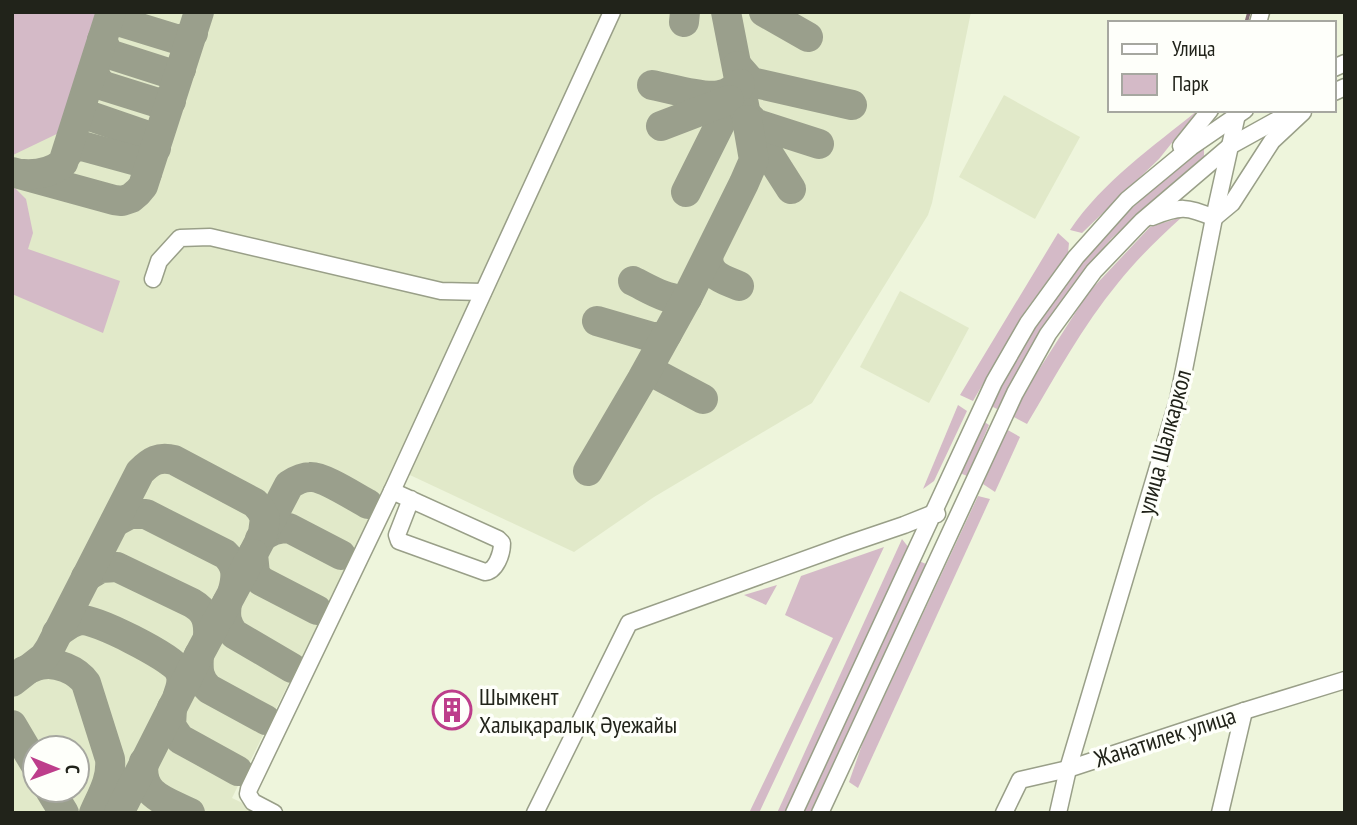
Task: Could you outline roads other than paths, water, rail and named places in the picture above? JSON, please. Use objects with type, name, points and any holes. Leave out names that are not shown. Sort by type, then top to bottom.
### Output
[{"type":"street","points":[[274,813],[253,802],[248,794],[249,789],[392,491],[612,12]]},
{"type":"street","points":[[1157,176],[1208,112]]},
{"type":"street","points":[[794,813],[994,382],[1028,323],[1076,257],[1127,200],[1191,147],[1240,112]]},
{"type":"street","name":"улица Шалкаркол","points":[[1058,813],[1068,769],[1178,400],[1214,218],[1240,112]]},
{"type":"street","points":[[820,813],[1015,393],[1048,334],[1094,271],[1142,221],[1230,146],[1291,112]]},
{"type":"street","points":[[1142,221],[1170,210],[1194,209],[1214,218],[1232,203],[1272,141],[1303,112]]},
{"type":"street","points":[[153,279],[159,261],[180,238],[210,237],[441,291],[483,292]]},
{"type":"street","points":[[392,491],[411,499],[498,539],[502,543],[502,549],[494,569],[485,572],[399,541],[397,535],[411,499]]},
{"type":"street","points":[[535,813],[629,622],[934,513],[955,521]]},
{"type":"street","name":"Жанатилек улица","points":[[1004,813],[1020,780],[1068,769],[1345,680]]},
{"type":"street","points":[[1220,813],[1244,711]]},
{"type":"waterway","points":[[1247,21],[1249,12]]},
{"type":"place","name":"Шымкент Халықаралық Әуежайы","points":[[452,710]]}]
